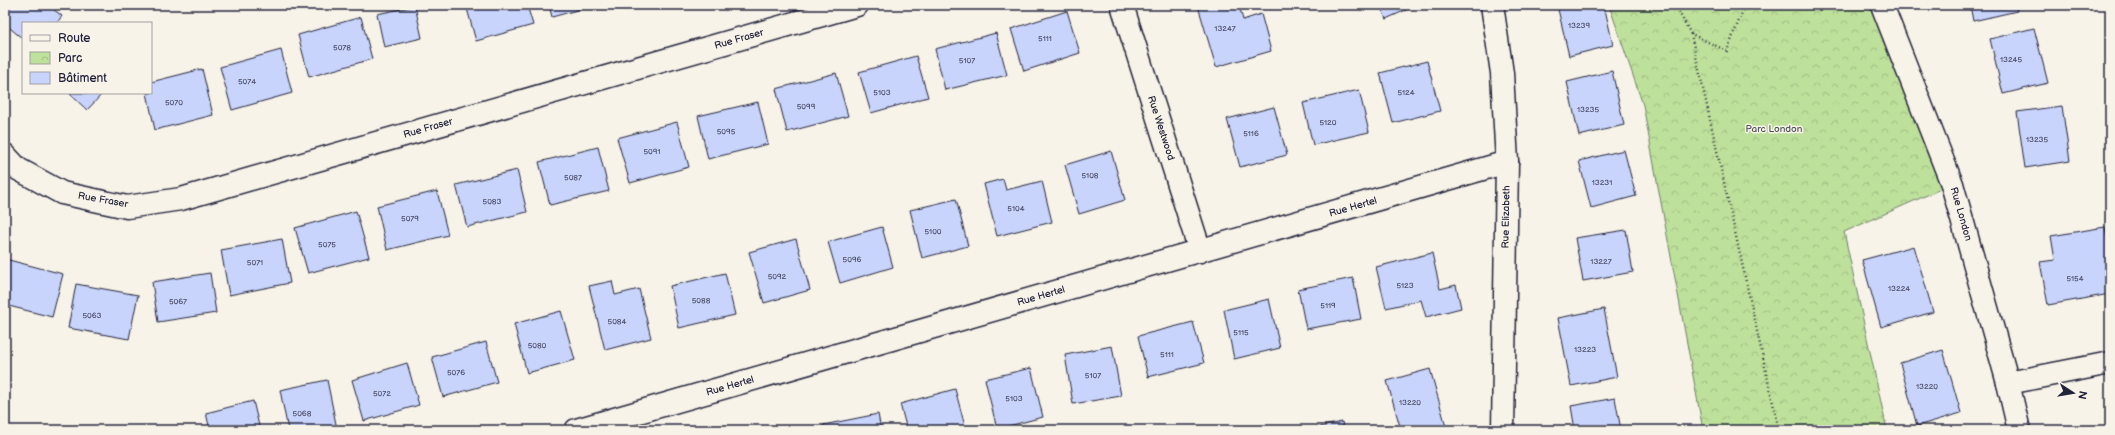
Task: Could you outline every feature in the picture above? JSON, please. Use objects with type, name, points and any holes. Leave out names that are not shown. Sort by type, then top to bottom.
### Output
[{"type":"street","name":"Rue Fraser","points":[[5,155],[18,169],[62,193],[127,207],[181,199],[857,5]]},
{"type":"street","name":"Rue Westwood","points":[[1122,5],[1200,251]]},
{"type":"street","name":"Rue Elizabeth","points":[[1492,5],[1502,73],[1507,162],[1503,430]]},
{"type":"street","name":"Rue London","points":[[1882,5],[1952,184],[2008,383],[2019,430]]},
{"type":"street","name":"Rue Hertel","points":[[576,430],[1507,162]]},
{"type":"street","points":[[2008,383],[2110,363]]},
{"type":"path","points":[[1675,5],[1691,34],[1779,430]]},
{"type":"path","points":[[1691,34],[1727,51],[1745,5]]},
{"type":"green space","name":"Parc London","points":[[1609,5],[1882,5],[1952,184],[1844,232],[1887,430],[1703,430],[1643,105]]},
{"type":"building","points":[[5,5],[48,5],[62,16],[58,22],[22,22],[22,38],[5,24]]},
{"type":"building","points":[[466,5],[527,5],[533,25],[476,41]]},
{"type":"building","points":[[549,5],[595,5],[552,17]]},
{"type":"building","points":[[1239,5],[1243,20],[1261,14],[1271,51],[1216,67],[1198,6]]},
{"type":"building","points":[[1380,5],[1417,5],[1386,19]]},
{"type":"building","points":[[1557,5],[1604,5],[1613,45],[1569,56]]},
{"type":"building","points":[[1970,5],[2016,5],[2017,11],[1973,21]]},
{"type":"building","points":[[415,6],[422,38],[384,47],[377,14]]},
{"type":"building","points":[[1067,11],[1080,53],[1024,71],[1011,29]]},
{"type":"building","points":[[361,17],[372,59],[309,77],[298,35]]},
{"type":"building","points":[[2034,28],[2048,83],[2003,94],[1990,39]]},
{"type":"building","points":[[996,33],[1007,75],[945,90],[935,49]]},
{"type":"building","points":[[281,50],[292,93],[232,110],[220,67]]},
{"type":"building","points":[[916,56],[928,97],[871,113],[859,72]]},
{"type":"building","points":[[1427,61],[1440,111],[1393,123],[1380,73]]},
{"type":"building","points":[[202,69],[213,115],[155,130],[147,94],[152,94],[152,82]]},
{"type":"building","points":[[1612,71],[1624,125],[1579,136],[1567,82]]},
{"type":"building","points":[[836,73],[848,116],[787,132],[776,89]]},
{"type":"building","points":[[1359,90],[1369,132],[1313,145],[1303,103]]},
{"type":"building","points":[[70,94],[102,94],[87,110]]},
{"type":"building","points":[[758,102],[768,144],[708,159],[698,116]]},
{"type":"building","points":[[2062,106],[2070,161],[2025,168],[2017,112]]},
{"type":"building","points":[[1274,107],[1287,155],[1240,167],[1227,119]]},
{"type":"building","points":[[677,122],[689,167],[630,183],[617,138]]},
{"type":"building","points":[[598,147],[609,191],[550,205],[539,162]]},
{"type":"building","points":[[1624,150],[1636,196],[1591,208],[1579,161]]},
{"type":"building","points":[[1111,151],[1125,200],[1079,214],[1065,165]]},
{"type":"building","points":[[517,170],[527,212],[467,227],[456,185]]},
{"type":"building","points":[[1003,179],[1006,190],[1042,181],[1052,222],[997,236],[984,184]]},
{"type":"building","points":[[437,191],[448,235],[387,250],[377,206]]},
{"type":"building","points":[[956,199],[968,246],[922,258],[910,210]]},
{"type":"building","points":[[356,211],[369,257],[308,273],[295,228]]},
{"type":"building","points":[[882,227],[893,267],[840,283],[828,242]]},
{"type":"building","points":[[2105,227],[2110,253],[2110,294],[2048,305],[2040,262],[2055,260],[2051,236]]},
{"type":"building","points":[[1626,230],[1633,272],[1583,281],[1575,238]]},
{"type":"building","points":[[282,239],[290,283],[229,295],[221,250]]},
{"type":"building","points":[[796,239],[810,290],[764,303],[749,252]]},
{"type":"building","points":[[1914,246],[1933,312],[1881,327],[1862,260]]},
{"type":"building","points":[[1432,253],[1440,289],[1456,285],[1461,308],[1426,317],[1421,300],[1386,308],[1376,267]]},
{"type":"building","points":[[5,259],[63,274],[52,317],[5,305]]},
{"type":"building","points":[[210,273],[216,313],[158,322],[152,282]]},
{"type":"building","points":[[725,273],[735,315],[679,328],[670,286]]},
{"type":"building","points":[[1353,278],[1361,319],[1306,329],[1298,289]]},
{"type":"building","points":[[612,281],[615,295],[639,289],[651,338],[605,350],[589,286]]},
{"type":"building","points":[[76,284],[138,295],[129,339],[68,328]]},
{"type":"building","points":[[1269,299],[1280,348],[1234,359],[1224,310]]},
{"type":"building","points":[[1604,309],[1617,377],[1571,386],[1558,318]]},
{"type":"building","points":[[561,311],[575,360],[527,373],[514,324]]},
{"type":"building","points":[[1193,322],[1204,363],[1148,377],[1138,336]]},
{"type":"building","points":[[486,342],[497,382],[443,397],[432,357]]},
{"type":"building","points":[[1112,346],[1121,396],[1073,404],[1065,355]]},
{"type":"building","points":[[1943,350],[1961,413],[1917,426],[1900,363]]},
{"type":"building","points":[[407,363],[419,405],[364,421],[352,380]]},
{"type":"building","points":[[1031,368],[1043,417],[997,429],[985,379]]},
{"type":"building","points":[[1430,369],[1447,430],[1401,430],[1387,381]]},
{"type":"building","points":[[327,380],[337,429],[288,430],[280,390]]},
{"type":"building","points":[[955,389],[966,430],[907,430],[900,404]]},
{"type":"building","points":[[1615,398],[1621,430],[1575,430],[1571,406]]},
{"type":"building","points":[[253,401],[260,430],[210,430],[206,413]]},
{"type":"building","points":[[878,414],[881,430],[824,430],[823,425]]},
{"type":"building","points":[[1342,422],[1344,430],[1307,430]]}]
